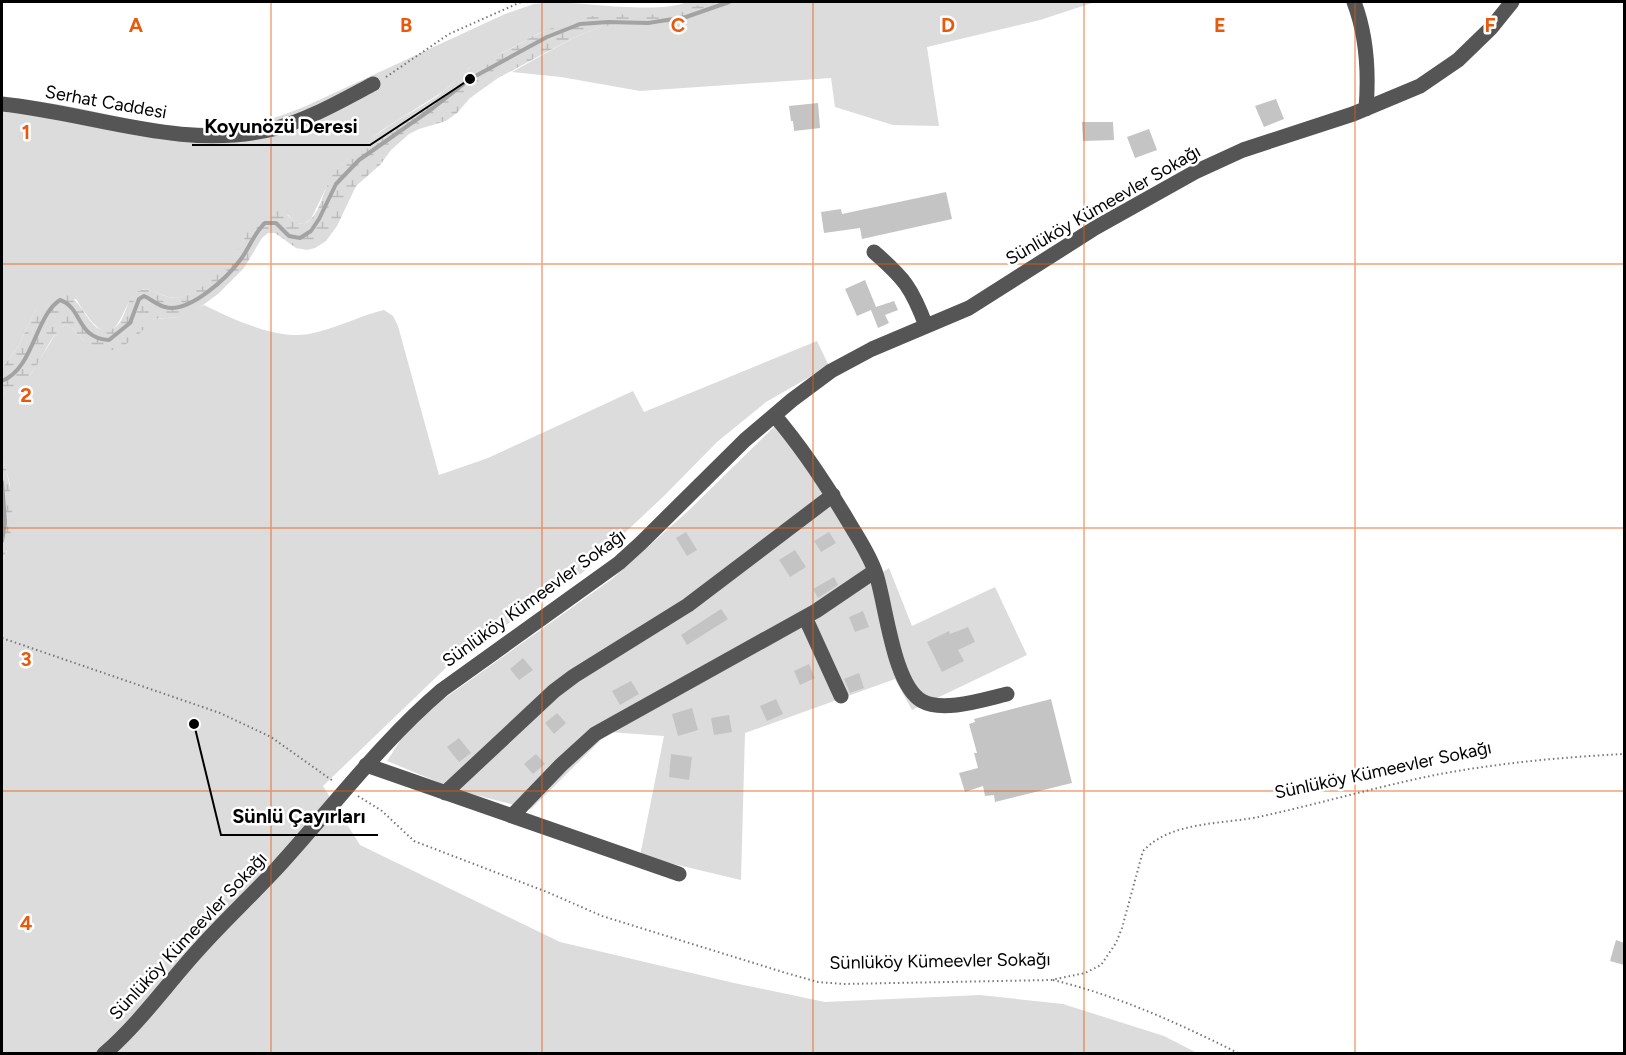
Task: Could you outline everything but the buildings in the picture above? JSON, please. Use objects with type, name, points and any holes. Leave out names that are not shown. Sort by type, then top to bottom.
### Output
[{"type":"street","points":[[1354,2],[1367,57],[1366,109]]},
{"type":"street","name":"Sünlüköy Kümeevler Sokağı","points":[[104,1053],[138,1020],[198,950],[277,868],[402,726],[442,690],[619,562],[745,440],[792,400],[831,371],[872,349],[969,308],[1095,228],[1195,172],[1243,150],[1366,109],[1420,86],[1445,70],[1491,28],[1512,2]]},
{"type":"street","name":"Serhat Caddesi","points":[[2,104],[59,112],[186,136],[213,137],[246,134],[294,122],[373,84]]},
{"type":"street","points":[[874,252],[911,289],[926,326]]},
{"type":"street","points":[[775,416],[800,445],[863,546],[875,571],[891,641],[914,695],[928,704],[949,705],[1007,694]]},
{"type":"street","points":[[446,793],[574,676],[688,605],[833,495]]},
{"type":"street","points":[[512,816],[561,765],[595,734],[805,617],[875,571]]},
{"type":"street","points":[[805,617],[841,696]]},
{"type":"street","points":[[366,765],[679,874]]},
{"type":"path","points":[[373,84],[450,34],[521,2]]},
{"type":"path","points":[[626,2],[673,2]]},
{"type":"path","points":[[2,638],[220,713],[271,737],[346,790]]},
{"type":"path","name":"Sünlüköy Kümeevler Sokağı","points":[[346,790],[382,811],[414,841],[547,892],[602,916],[818,982],[866,984],[1051,980],[1085,974],[1101,965],[1111,953],[1122,928],[1143,851],[1163,836],[1186,828],[1252,819],[1449,773],[1545,760],[1624,754]]},
{"type":"path","points":[[1051,980],[1089,990],[1165,1017],[1240,1053]]},
{"type":"green space","points":[[556,2],[642,8],[686,2],[1095,2],[1040,20],[927,47],[939,126],[893,125],[835,107],[831,78],[640,91],[561,77],[512,72],[573,38],[602,26],[603,14],[539,33],[469,68],[444,91],[382,130],[343,164],[330,180],[311,219],[304,224],[296,223],[288,215],[262,213],[252,223],[231,260],[208,283],[190,294],[175,298],[150,290],[141,290],[134,295],[111,330],[102,330],[91,320],[76,299],[36,309],[18,347],[2,368],[2,97],[69,106],[176,127],[216,129],[245,126],[306,106],[505,14],[534,4]]},
{"type":"green space","points":[[707,2],[735,2],[695,18],[672,23],[602,26],[573,38],[498,78],[470,98],[457,113],[446,121],[409,134],[391,150],[380,165],[356,186],[337,226],[326,241],[307,250],[296,248],[275,233],[268,233],[262,238],[244,268],[218,294],[192,313],[180,317],[154,319],[135,338],[120,348],[109,351],[96,350],[65,324],[54,336],[29,376],[2,395],[2,368],[18,347],[36,309],[57,292],[73,298],[94,325],[101,329],[114,328],[119,324],[131,298],[141,290],[151,290],[177,298],[193,292],[210,281],[232,258],[253,221],[263,212],[279,210],[299,223],[310,220],[318,209],[331,178],[346,161],[383,130],[437,96],[463,72],[475,65],[545,31],[596,15],[605,13],[661,14]]},
{"type":"green space","points":[[204,305],[255,327],[296,335],[319,332],[384,310],[393,316],[398,326],[439,475],[488,458],[633,391],[644,412],[817,341],[829,366],[766,402],[717,442],[665,495],[582,573],[452,662],[323,786],[360,845],[560,942],[825,1002],[980,995],[1063,1004],[1164,1036],[1197,1053],[2,1053],[2,562],[7,551],[11,530],[10,484],[2,456],[2,395],[31,374],[58,330],[65,324],[84,341],[147,325],[154,319],[180,317]]},
{"type":"green space","points":[[776,425],[824,492],[875,577],[889,568],[912,626],[995,587],[1027,655],[912,710],[895,679],[745,733],[741,880],[640,856],[664,736],[609,732],[531,809],[460,791],[387,761],[407,730],[431,708],[612,579],[688,511]]},
{"type":"green space","points":[[2,456],[9,482],[12,523],[7,550],[2,562]]},
{"type":"waterway","points":[[2,381],[21,365],[45,318],[60,300],[73,309],[85,329],[91,334],[109,340],[130,323],[139,299],[144,296],[162,306],[175,308],[196,300],[218,284],[235,267],[265,223],[276,223],[289,236],[300,238],[311,231],[336,184],[359,160],[470,79],[547,37],[580,24],[648,23],[686,17],[729,2]]},
{"type":"waterway","points":[[2,482],[5,523],[2,541]]},
{"type":"place","name":"Koyunözü Deresi","points":[[470,79]]},
{"type":"place","name":"Sünlü Çayırları","points":[[194,724]]}]
